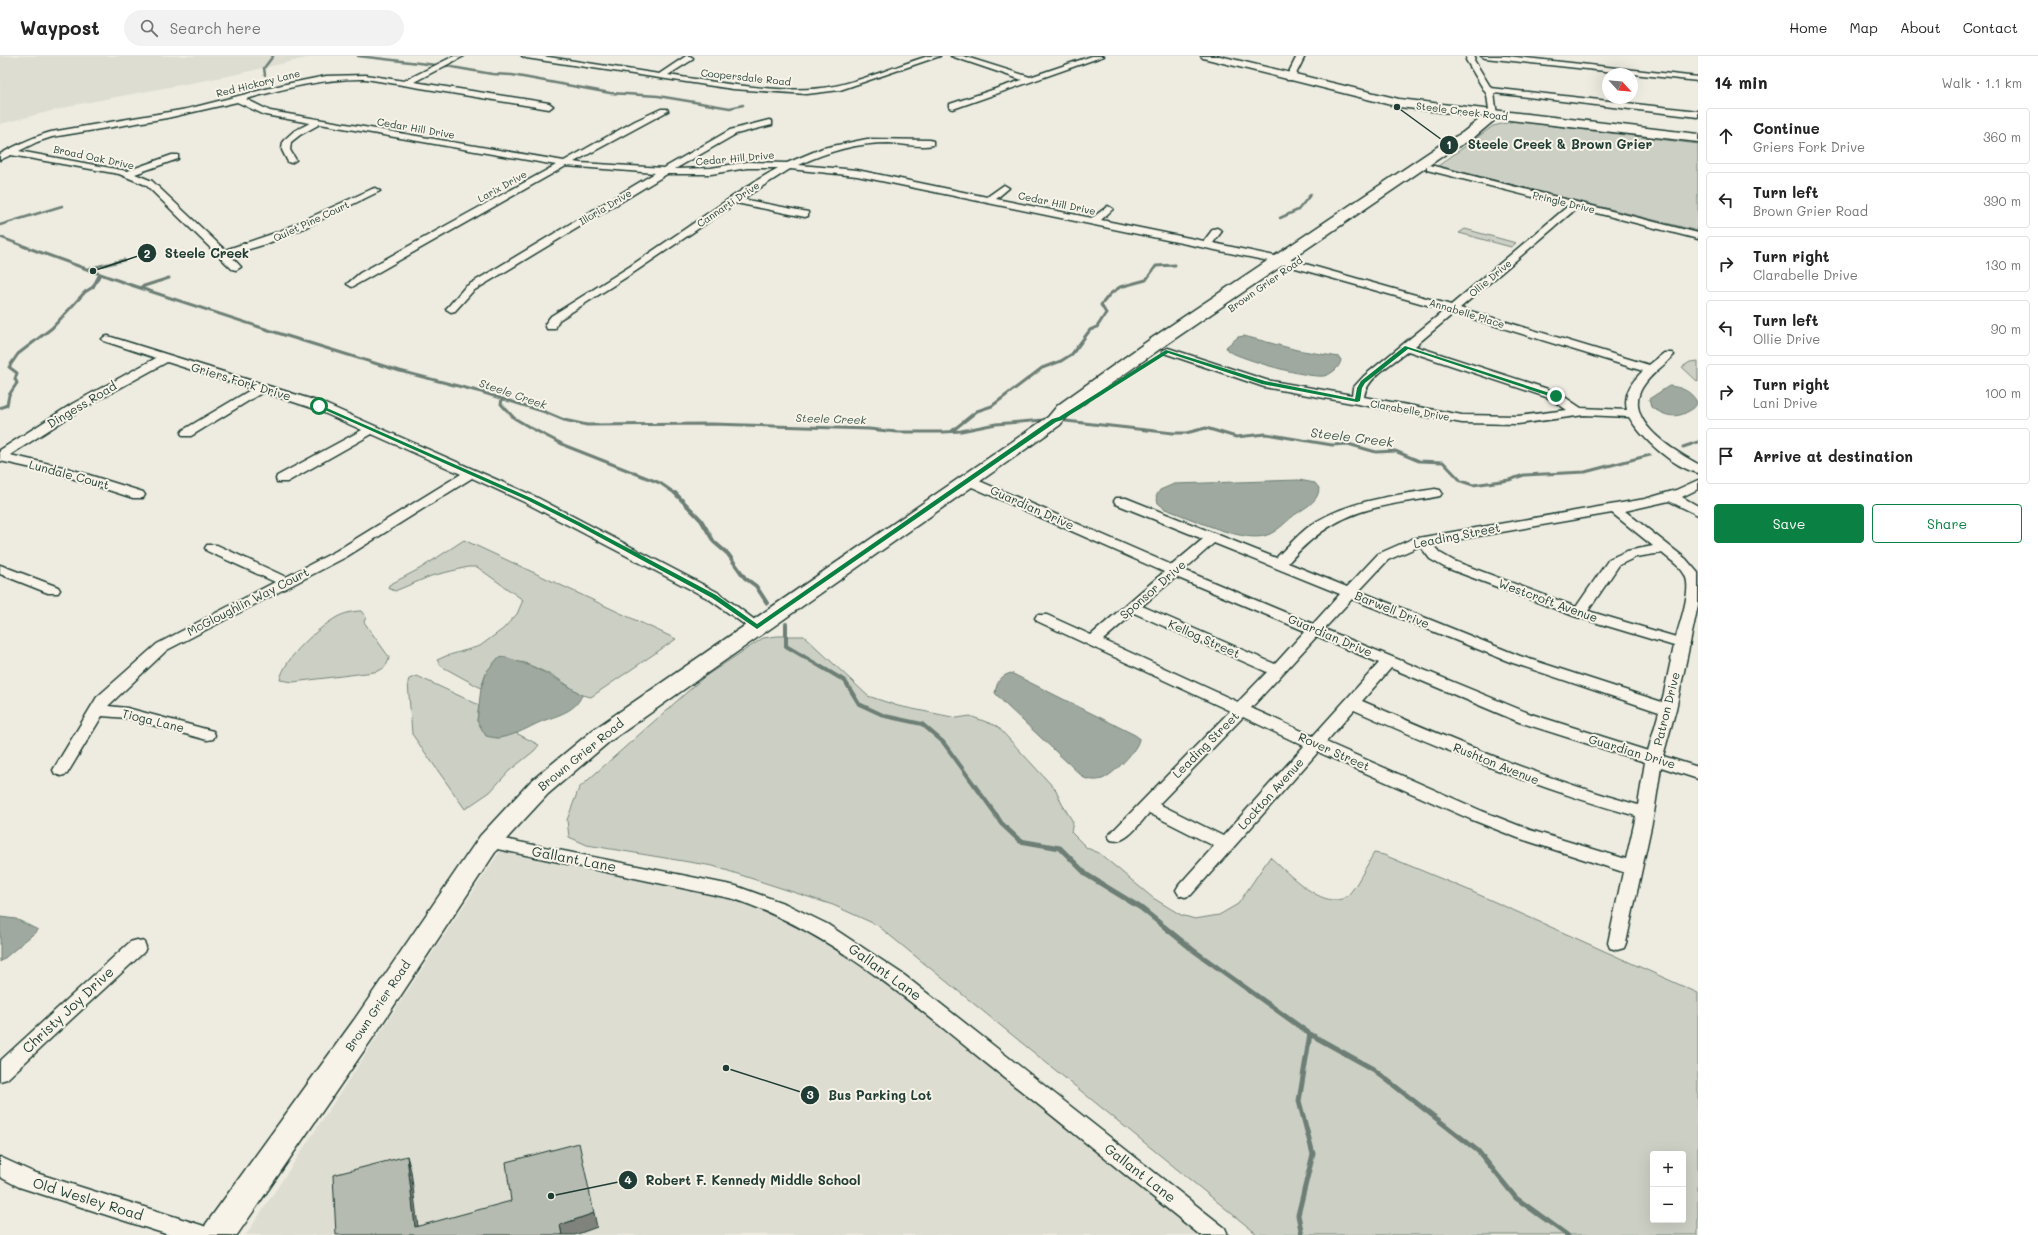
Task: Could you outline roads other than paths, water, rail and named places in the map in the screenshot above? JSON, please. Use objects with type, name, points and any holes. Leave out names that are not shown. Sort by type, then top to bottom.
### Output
[{"type":"main road","name":"Steele Creek Road","points":[[1207,56],[1290,78],[1403,103],[1493,115],[1698,138]]},
{"type":"main road","name":"Brown Grier Road","points":[[1054,420],[1060,418],[1168,351],[1286,262],[1445,148],[1467,136],[1493,115]]},
{"type":"main road","name":"Brown Grier Road","points":[[218,1235],[364,1028],[489,842],[533,794],[560,769],[601,736],[1054,420],[1064,409],[1104,380],[1224,297],[1286,262],[1430,168],[1457,148],[1467,136]]},
{"type":"main road","points":[[1168,351],[1165,346],[1219,308],[1224,297]]},
{"type":"street","points":[[406,83],[460,56]]},
{"type":"street","name":"Coopersdale Road","points":[[526,56],[756,90],[811,92],[837,88],[936,56]]},
{"type":"street","points":[[561,61],[571,56]]},
{"type":"street","points":[[954,56],[1030,80]]},
{"type":"street","points":[[953,106],[1100,56]]},
{"type":"street","points":[[1290,78],[1301,56]]},
{"type":"street","points":[[1471,56],[1470,60],[1492,99],[1493,115]]},
{"type":"street","points":[[1485,56],[1698,79]]},
{"type":"street","points":[[660,76],[690,58]]},
{"type":"street","name":"Red Hickory Lane","points":[[4,155],[34,140],[51,135],[174,114],[320,79],[340,76],[361,76],[549,106]]},
{"type":"street","points":[[1488,90],[1698,114]]},
{"type":"street","name":"Cedar Hill Drive","points":[[238,99],[268,113],[564,164],[697,172],[747,165],[787,165],[843,171],[1286,262]]},
{"type":"street","name":"Larix Drive","points":[[352,284],[364,274],[664,111]]},
{"type":"street","points":[[291,160],[286,150],[287,141],[297,133],[318,122]]},
{"type":"street","name":"Illoria Drive","points":[[451,309],[469,289],[720,138],[743,129],[769,123]]},
{"type":"street","name":"Cannarti Drive","points":[[551,327],[551,324],[555,318],[627,273],[787,165],[830,149],[853,143],[886,141],[930,143]]},
{"type":"street","name":"Broad Oak Drive","points":[[4,155],[128,174],[149,183],[236,267]]},
{"type":"street","points":[[128,174],[175,157]]},
{"type":"street","name":"Pringle Drive","points":[[1430,168],[1698,236]]},
{"type":"street","points":[[989,200],[1004,188]]},
{"type":"street","name":"Quiet Pine Court","points":[[223,254],[277,237],[375,191]]},
{"type":"street","points":[[734,200],[805,214]]},
{"type":"street","name":"Ollie Drive","points":[[1357,401],[1359,388],[1363,382],[1453,309],[1575,205]]},
{"type":"street","points":[[1094,222],[1108,209]]},
{"type":"street","points":[[1206,245],[1217,231]]},
{"type":"street","name":"Annabelle Place","points":[[1286,262],[1453,309],[1652,370]]},
{"type":"street","name":"Griers Fork Drive","points":[[108,338],[319,406],[372,429],[529,499],[579,524],[714,596],[757,627]]},
{"type":"street","points":[[1407,347],[1553,395],[1579,412]]},
{"type":"street","name":"Clarabelle Drive","points":[[1168,351],[1264,383],[1434,415],[1478,420],[1518,420],[1579,412],[1634,414]]},
{"type":"street","points":[[1668,355],[1634,390],[1632,403],[1634,414],[1646,434],[1698,469]]},
{"type":"street","name":"Dingess Road","points":[[0,457],[76,407],[167,357]]},
{"type":"street","points":[[186,433],[261,388]]},
{"type":"street","points":[[282,479],[372,429]]},
{"type":"street","name":"Lundale Court","points":[[0,457],[62,471],[138,495]]},
{"type":"street","name":"McGloughlin Way Court","points":[[61,770],[98,710],[113,690],[174,640],[341,554],[470,474]]},
{"type":"street","name":"Guardian Drive","points":[[968,480],[1174,571],[1525,718],[1698,773]]},
{"type":"street","name":"Leading Street","points":[[1117,836],[1240,710],[1383,557],[1423,541],[1615,508],[1671,496],[1681,493],[1698,484]]},
{"type":"street","points":[[1278,565],[1312,531],[1345,512],[1362,506],[1435,493]]},
{"type":"street","points":[[1671,496],[1698,511]]},
{"type":"street","name":"Barwell Drive","points":[[1121,501],[1515,659],[1668,709]]},
{"type":"street","name":"Patron Drive","points":[[1615,508],[1681,562],[1693,576],[1695,586],[1668,709],[1654,759],[1645,813],[1617,942]]},
{"type":"street","name":"Sponsor Drive","points":[[1093,641],[1212,538]]},
{"type":"street","name":"Westcroft Avenue","points":[[1423,541],[1435,556],[1449,564],[1579,613],[1682,643]]},
{"type":"street","points":[[212,548],[286,582]]},
{"type":"street","points":[[1579,613],[1614,562],[1621,557],[1665,549]]},
{"type":"street","points":[[0,569],[54,590]]},
{"type":"street","name":"Kellog Street","points":[[1132,607],[1276,670]]},
{"type":"street","name":"Rover Street","points":[[1042,618],[1315,744],[1524,834],[1633,868]]},
{"type":"street","name":"Lockton Avenue","points":[[1185,890],[1389,661]]},
{"type":"street","name":"Rushton Avenue","points":[[1352,703],[1478,758],[1543,783],[1645,813]]},
{"type":"street","name":"Tioga Lane","points":[[98,710],[127,713],[207,735]]},
{"type":"street","points":[[1147,805],[1226,845]]},
{"type":"street","name":"Gallant Lane","points":[[489,842],[736,893],[778,908],[820,927],[898,980],[1217,1235]]},
{"type":"street","name":"Christy Joy Drive","points":[[0,1073],[137,947]]},
{"type":"street","name":"Old Wesley Road","points":[[0,1166],[27,1180],[201,1235]]},
{"type":"waterway","points":[[265,75],[264,68],[273,56]]},
{"type":"waterway","points":[[358,56],[436,65]]},
{"type":"waterway","points":[[446,66],[492,74],[512,75],[610,93],[658,96],[730,108],[743,105]]},
{"type":"waterway","points":[[1280,218],[1298,210],[1311,194]]},
{"type":"waterway","points":[[0,225],[62,206]]},
{"type":"waterway","name":"Steele Creek","points":[[0,237],[26,247]]},
{"type":"waterway","name":"Steele Creek","points":[[23,246],[128,284],[287,336],[400,371],[481,392],[545,412],[564,420],[587,425],[712,424],[869,429],[897,432],[944,432],[961,431],[996,424],[1043,420]]},
{"type":"waterway","points":[[88,269],[124,260]]},
{"type":"waterway","points":[[952,431],[977,411],[992,406],[1042,368],[1061,361],[1072,354],[1090,330],[1097,327],[1106,313],[1101,305],[1110,294],[1120,287],[1146,280],[1156,266],[1175,265]]},
{"type":"waterway","points":[[0,408],[7,405],[9,395],[17,383],[15,379],[17,373],[9,367],[18,354],[52,328],[85,292],[93,287],[100,274]]},
{"type":"waterway","points":[[141,287],[169,278]]},
{"type":"waterway","points":[[502,399],[501,404],[514,418],[531,428],[566,446],[660,483],[676,494]]},
{"type":"waterway","name":"Steele Creek","points":[[1066,421],[1173,433],[1186,433],[1206,428],[1236,437],[1266,434],[1332,445],[1348,444],[1376,452],[1395,451],[1419,461],[1443,462],[1461,481],[1473,485],[1509,480],[1524,475],[1585,472],[1650,455]]},
{"type":"waterway","name":"Steele Creek","points":[[1683,447],[1698,442]]},
{"type":"waterway","points":[[676,494],[701,520],[714,542],[728,554],[745,578],[756,586],[767,603]]},
{"type":"waterway","points":[[786,624],[786,646],[845,681],[859,704],[885,716],[922,724],[943,742],[997,816]]},
{"type":"waterway","points":[[996,815],[1001,823],[1020,841],[1060,848],[1087,875],[1141,908],[1193,950],[1310,1034]]},
{"type":"waterway","points":[[1302,1235],[1298,1215],[1313,1154],[1299,1101],[1310,1034]]},
{"type":"waterway","points":[[1310,1034],[1373,1069],[1478,1151],[1516,1198],[1567,1235]]},
{"type":"place","name":"Steele Creek & Brown Grier","points":[[1397,107]]},
{"type":"place","name":"Steele Creek","points":[[93,271]]},
{"type":"place","name":"Bus Parking Lot","points":[[726,1068]]},
{"type":"place","name":"Robert F. Kennedy Middle School","points":[[551,1196]]}]
